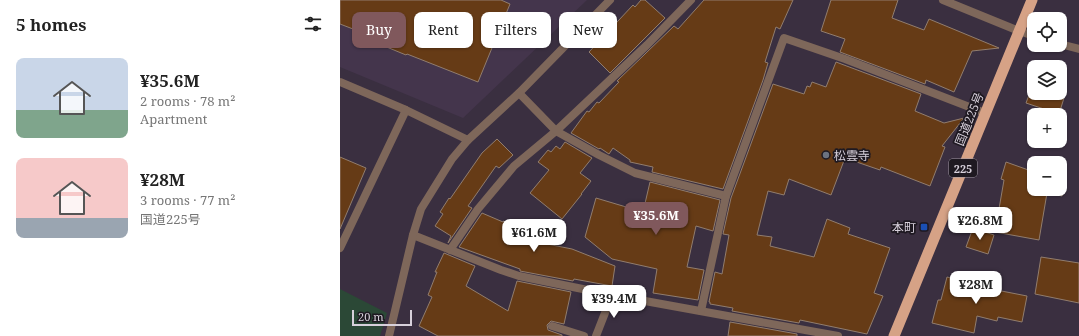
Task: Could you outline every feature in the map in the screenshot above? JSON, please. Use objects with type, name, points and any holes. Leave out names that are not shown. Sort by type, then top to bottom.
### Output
[{"type":"highway","name":"国道225号","points":[[894,336],[1032,0]]},
{"type":"street","points":[[389,336],[413,235],[421,208],[452,159],[468,140],[519,93],[610,0]]},
{"type":"street","points":[[450,250],[478,209],[514,166],[556,131],[647,45],[691,0]]},
{"type":"street","points":[[943,0],[1027,34]]},
{"type":"street","points":[[701,311],[726,196],[784,38],[845,59],[985,113]]},
{"type":"street","points":[[1067,46],[1079,50]]},
{"type":"street","points":[[340,82],[406,110],[468,140]]},
{"type":"street","points":[[519,93],[556,131],[635,173],[726,196]]},
{"type":"street","points":[[340,248],[406,110]]},
{"type":"street","points":[[413,235],[519,276],[612,295],[838,336]]},
{"type":"street","points":[[596,336],[612,295]]},
{"type":"street","points":[[552,326],[584,336]]},
{"type":"shaded area","points":[[340,0],[587,0],[574,12],[559,12],[559,27],[551,34],[551,12],[481,12],[481,48],[537,48],[463,118],[340,67]]},
{"type":"green space","points":[[340,289],[387,313],[380,336],[340,336]]},
{"type":"building","points":[[340,0],[501,0],[510,4],[507,12],[481,12],[481,48],[492,48],[478,82],[389,48],[406,48],[406,12],[352,12],[352,29],[340,24]]},
{"type":"building","points":[[641,0],[645,0],[665,18],[610,73],[589,52],[593,48],[617,48],[617,22],[633,5],[635,7]]},
{"type":"building","points":[[704,0],[793,0],[780,29],[776,27],[765,62],[768,63],[763,80],[723,189],[652,172],[653,167],[630,162],[630,160],[613,148],[609,154],[571,133],[587,111],[589,112],[597,102],[599,103],[619,82],[617,81],[674,26],[678,29]]},
{"type":"building","points":[[831,0],[898,0],[892,18],[924,30],[929,19],[999,48],[972,51],[954,92],[926,80],[925,84],[840,52],[845,39],[821,31]]},
{"type":"building","points":[[836,62],[921,94],[915,111],[944,123],[964,118],[942,146],[945,147],[930,186],[881,167],[880,170],[845,158],[831,195],[789,179],[784,195],[768,191],[757,235],[772,237],[770,246],[814,257],[827,219],[850,228],[848,234],[890,248],[874,293],[883,296],[867,334],[800,320],[799,323],[732,311],[733,308],[710,304],[709,302],[715,272],[722,274],[729,235],[723,234],[731,198],[773,84],[804,94],[807,86],[810,87],[812,82],[826,87]]},
{"type":"building","points":[[1027,100],[1063,100],[1061,108],[1041,108],[1026,103]]},
{"type":"building","points":[[497,139],[513,155],[499,168],[496,166],[468,206],[472,208],[448,243],[451,236],[435,226],[443,214],[440,212],[482,153]]},
{"type":"building","points":[[565,142],[592,158],[580,173],[591,181],[562,219],[530,193],[549,170],[538,162],[548,150],[551,152],[556,146],[560,149]]},
{"type":"building","points":[[340,157],[366,168],[340,229]]},
{"type":"building","points":[[1006,162],[1027,170],[1027,196],[1046,196],[1039,240],[995,232],[1004,180],[1001,179]]},
{"type":"building","points":[[650,182],[720,200],[713,231],[696,226],[687,267],[704,270],[698,300],[653,293],[657,269],[612,259],[585,237],[596,198],[643,212]]},
{"type":"building","points":[[482,213],[523,229],[521,231],[546,239],[542,243],[572,249],[615,266],[612,286],[574,279],[573,281],[520,271],[520,269],[459,247]]},
{"type":"building","points":[[973,228],[994,235],[988,254],[966,247]]},
{"type":"building","points":[[444,253],[475,266],[466,286],[508,311],[517,281],[571,292],[564,324],[551,321],[547,325],[548,330],[562,336],[438,336],[419,326],[432,297],[428,295],[437,272],[435,272]]},
{"type":"building","points":[[1041,257],[1079,263],[1079,303],[1035,294]]},
{"type":"building","points":[[947,277],[981,285],[981,287],[1027,296],[1022,322],[998,317],[997,321],[977,316],[974,333],[932,323],[938,300],[941,300]]},
{"type":"building","points":[[730,322],[797,334],[797,336],[728,336]]},
{"type":"place","name":"松雲寺","points":[[826,155]]},
{"type":"place","name":"本町","points":[[924,227]]}]
